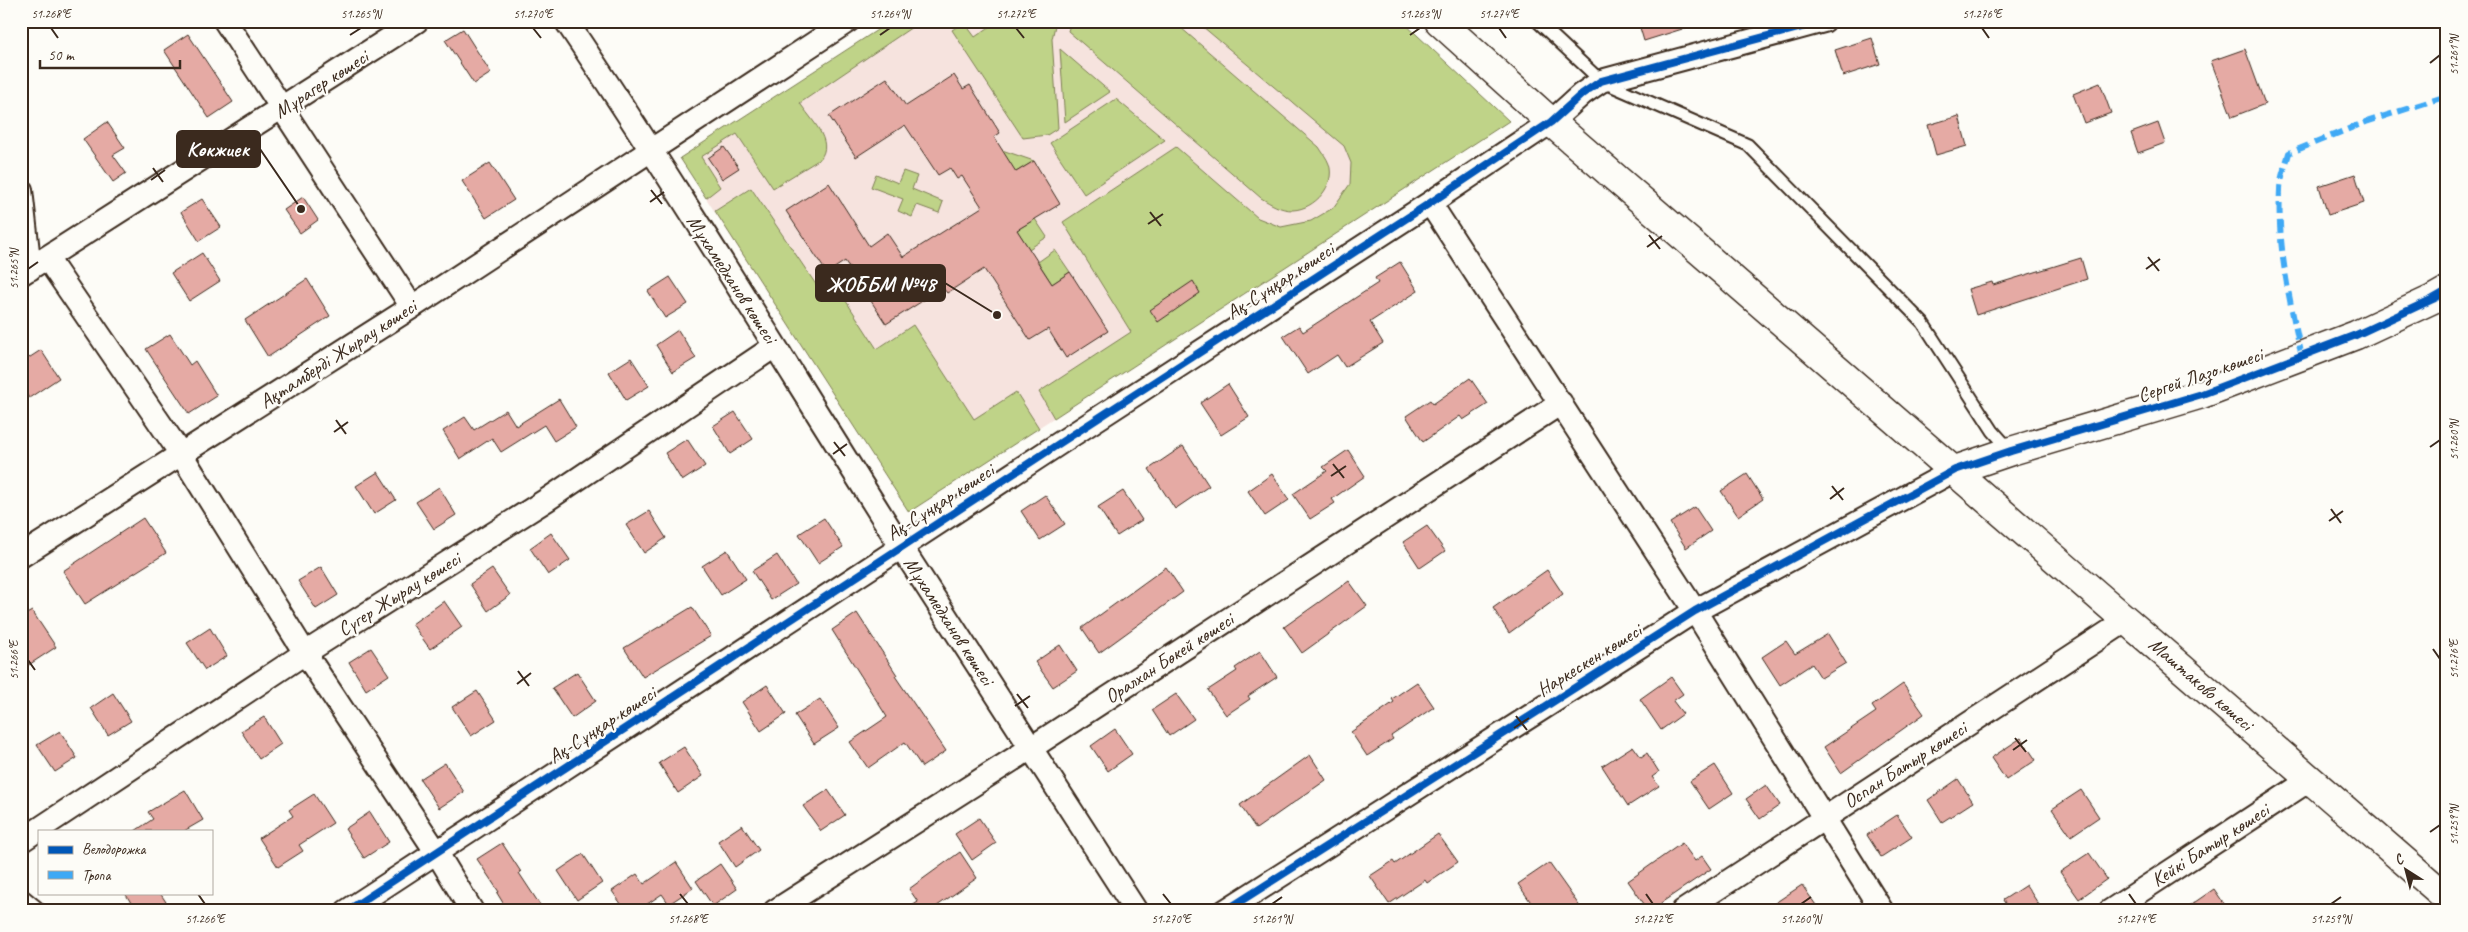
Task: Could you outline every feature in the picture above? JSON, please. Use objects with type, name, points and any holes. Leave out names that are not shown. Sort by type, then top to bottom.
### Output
[{"type":"main road","name":"Маштаково көшесі","points":[[1439,21],[1552,122],[2447,898]]},
{"type":"main road","name":"Сергей Лазо көшесі","points":[[1955,470],[2220,387],[2356,336],[2447,291]]},
{"type":"street","points":[[225,21],[412,307]]},
{"type":"street","name":"Мұрагер көшесі","points":[[33,267],[417,21]]},
{"type":"street","name":"Мұхамедханов көшесі","points":[[566,21],[653,150],[692,216],[901,546],[1136,911]]},
{"type":"street","name":"Ақтамберді Жырау көшесі","points":[[21,556],[412,307],[848,21]]},
{"type":"street","points":[[1601,81],[1824,21]]},
{"type":"street","name":"Ақ-Сұңқар көшесі","points":[[347,911],[901,546],[1430,203],[1552,122],[1582,94],[1601,81]]},
{"type":"street","points":[[21,190],[33,267],[181,454],[305,653],[437,853],[472,911]]},
{"type":"street","points":[[1430,203],[1695,611],[1882,911]]},
{"type":"street","name":"Сүгер Жырау көшесі","points":[[21,841],[305,653],[548,499],[775,346]]},
{"type":"street","name":"Оралхан Бөкей көшесі","points":[[776,911],[1031,748],[1560,403]]},
{"type":"street","name":"Наркескен көшесі","points":[[1225,911],[1695,611],[1955,470]]},
{"type":"street","name":"Оспан Батыр көшесі","points":[[1683,911],[2127,620]]},
{"type":"street","name":"Кейкі Батыр көшесі","points":[[2110,911],[2311,779]]},
{"type":"street","points":[[21,901],[33,911]]},
{"type":"lane","points":[[1537,21],[1601,81],[1748,145],[1923,323],[1994,431],[2011,451]]},
{"type":"shaded area","points":[[891,21],[1268,21],[1443,164],[909,512],[680,158]]},
{"type":"green space","points":[[891,21],[921,21],[800,103],[815,123],[823,138],[824,152],[820,159],[773,188],[737,134],[701,157],[720,187],[706,198],[680,158]]},
{"type":"green space","points":[[998,21],[1056,21],[1052,39],[1058,128],[1047,135],[1023,138],[952,30],[964,22],[975,37]]},
{"type":"green space","points":[[1071,21],[1173,21],[1319,147],[1329,164],[1330,172],[1329,180],[1322,194],[1309,205],[1293,210],[1280,208],[1261,198],[1068,31]]},
{"type":"green space","points":[[1196,21],[1402,21],[1509,121],[1054,418],[1039,392],[1131,332],[1063,222],[1176,147],[1258,218],[1281,227],[1311,221],[1333,208],[1350,184],[1351,163],[1344,146]]},
{"type":"green space","points":[[1060,49],[1110,92],[1065,122]]},
{"type":"green space","points":[[1116,99],[1165,140],[1084,194],[1050,143]]},
{"type":"green space","points":[[1002,150],[1034,161],[990,188],[976,167]]},
{"type":"green space","points":[[903,171],[917,176],[912,189],[943,202],[939,213],[917,205],[912,217],[898,211],[903,199],[871,187],[876,174],[898,183]]},
{"type":"green space","points":[[751,188],[821,292],[835,284],[877,349],[913,325],[974,419],[1016,392],[1039,428],[909,512],[715,211]]},
{"type":"green space","points":[[1035,219],[1047,237],[1029,249],[1017,230]]},
{"type":"green space","points":[[1055,250],[1070,272],[1052,284],[1038,262]]},
{"type":"building","points":[[1638,21],[1695,21],[1695,25],[1644,41]]},
{"type":"building","points":[[463,29],[491,73],[474,84],[445,40]]},
{"type":"building","points":[[188,34],[233,102],[209,118],[164,50]]},
{"type":"building","points":[[1872,38],[1880,64],[1843,76],[1835,50]]},
{"type":"building","points":[[2245,49],[2265,104],[2232,117],[2211,61]]},
{"type":"building","points":[[954,75],[963,89],[970,85],[1000,133],[994,137],[1016,172],[1034,161],[1060,204],[1017,230],[1052,284],[1070,272],[1108,331],[1066,358],[1048,329],[1030,340],[984,269],[947,293],[943,288],[886,324],[845,261],[827,273],[786,211],[829,183],[869,246],[887,233],[903,257],[982,207],[962,176],[957,179],[950,168],[938,175],[905,125],[856,157],[829,116],[887,78],[906,106]]},
{"type":"building","points":[[2100,83],[2111,113],[2084,123],[2073,94]]},
{"type":"building","points":[[1959,116],[1967,146],[1936,155],[1928,125]]},
{"type":"building","points":[[107,122],[125,148],[113,155],[126,173],[113,182],[83,139]]},
{"type":"building","points":[[2158,123],[2165,143],[2138,153],[2131,133]]},
{"type":"building","points":[[724,147],[739,168],[722,179],[708,158]]},
{"type":"building","points":[[490,163],[514,200],[486,218],[462,181]]},
{"type":"building","points":[[2355,174],[2364,203],[2328,215],[2319,186]]},
{"type":"building","points":[[303,197],[318,220],[300,233],[284,210]]},
{"type":"building","points":[[202,199],[221,227],[199,241],[181,212]]},
{"type":"building","points":[[202,253],[220,281],[189,301],[171,273]]},
{"type":"building","points":[[2081,258],[2087,279],[1976,315],[1968,289],[1992,282],[1993,285]]},
{"type":"building","points":[[1400,262],[1418,291],[1370,322],[1383,343],[1345,367],[1337,355],[1308,374],[1283,336],[1299,326],[1303,332],[1378,283],[1375,278]]},
{"type":"building","points":[[670,277],[688,304],[665,318],[648,291]]},
{"type":"building","points":[[307,279],[330,316],[268,357],[245,320]]},
{"type":"building","points":[[1193,281],[1200,293],[1158,322],[1150,310]]},
{"type":"building","points":[[678,330],[696,358],[673,372],[656,345]]},
{"type":"building","points":[[170,334],[190,365],[195,361],[217,396],[189,414],[146,349]]},
{"type":"building","points":[[41,350],[59,378],[29,398],[21,386],[21,363]]},
{"type":"building","points":[[631,358],[649,386],[626,400],[609,372]]},
{"type":"building","points":[[1470,378],[1488,404],[1463,420],[1460,416],[1423,442],[1406,416],[1430,400],[1433,404]]},
{"type":"building","points":[[1228,384],[1249,417],[1221,435],[1200,403]]},
{"type":"building","points":[[559,399],[576,427],[554,441],[544,425],[501,452],[492,438],[460,459],[443,431],[465,417],[474,430],[506,410],[516,426]]},
{"type":"building","points":[[735,412],[753,439],[730,454],[713,426]]},
{"type":"building","points":[[687,439],[705,466],[682,481],[665,453]]},
{"type":"building","points":[[1183,446],[1209,486],[1175,509],[1149,469]]},
{"type":"building","points":[[1348,450],[1365,476],[1332,499],[1335,503],[1310,519],[1293,494],[1327,471],[1323,467]]},
{"type":"building","points":[[378,472],[396,500],[374,514],[356,486]]},
{"type":"building","points":[[1272,474],[1289,500],[1265,516],[1248,491]]},
{"type":"building","points":[[1747,474],[1763,499],[1738,516],[1721,491]]},
{"type":"building","points":[[439,487],[456,515],[434,529],[416,502]]},
{"type":"building","points":[[1123,491],[1142,520],[1117,536],[1098,507]]},
{"type":"building","points":[[1045,495],[1065,524],[1040,540],[1021,511]]},
{"type":"building","points":[[1695,507],[1711,531],[1686,548],[1670,523]]},
{"type":"building","points":[[649,511],[666,538],[644,553],[626,525]]},
{"type":"building","points":[[143,518],[166,553],[85,604],[63,571]]},
{"type":"building","points":[[824,518],[843,547],[818,563],[799,534]]},
{"type":"building","points":[[1427,526],[1445,551],[1420,568],[1403,542]]},
{"type":"building","points":[[551,533],[570,560],[548,575],[530,548]]},
{"type":"building","points":[[727,550],[746,579],[721,595],[702,566]]},
{"type":"building","points":[[777,555],[796,584],[771,600],[752,571]]},
{"type":"building","points":[[321,567],[338,595],[316,609],[298,581]]},
{"type":"building","points":[[1166,567],[1183,592],[1099,653],[1082,628]]},
{"type":"building","points":[[492,569],[510,595],[488,611],[470,584]]},
{"type":"building","points":[[1547,570],[1563,594],[1509,633],[1493,608]]},
{"type":"building","points":[[1349,581],[1367,606],[1302,653],[1284,627]]},
{"type":"building","points":[[444,601],[462,627],[430,649],[412,624]]},
{"type":"building","points":[[692,607],[711,636],[643,677],[624,648]]},
{"type":"building","points":[[32,611],[56,647],[21,670],[21,617]]},
{"type":"building","points":[[857,613],[897,675],[895,676],[946,751],[922,767],[905,742],[868,768],[850,742],[887,717],[832,630]]},
{"type":"building","points":[[210,628],[227,656],[205,670],[187,643]]},
{"type":"building","points":[[1828,634],[1846,663],[1821,678],[1812,664],[1780,685],[1762,657],[1786,641],[1795,654]]},
{"type":"building","points":[[1060,645],[1077,671],[1053,687],[1035,662]]},
{"type":"building","points":[[371,648],[389,675],[366,690],[349,662]]},
{"type":"building","points":[[1260,651],[1277,677],[1248,696],[1250,699],[1226,715],[1208,690],[1237,671],[1235,668]]},
{"type":"building","points":[[577,672],[596,701],[572,718],[552,688]]},
{"type":"building","points":[[1671,677],[1683,694],[1673,701],[1683,714],[1661,730],[1640,699]]},
{"type":"building","points":[[1417,682],[1434,707],[1391,736],[1393,739],[1367,756],[1351,732],[1394,702],[1392,699]]},
{"type":"building","points":[[1903,684],[1924,714],[1841,773],[1824,747],[1876,712],[1872,706]]},
{"type":"building","points":[[767,685],[786,714],[761,731],[742,702]]},
{"type":"building","points":[[477,691],[496,720],[471,736],[452,707]]},
{"type":"building","points":[[113,693],[131,721],[108,735],[91,708]]},
{"type":"building","points":[[1176,694],[1194,719],[1169,736],[1152,710]]},
{"type":"building","points":[[820,699],[839,728],[814,744],[795,715]]},
{"type":"building","points":[[264,717],[281,744],[259,759],[241,731]]},
{"type":"building","points":[[1115,729],[1132,754],[1108,771],[1091,746]]},
{"type":"building","points":[[60,731],[77,758],[55,772],[37,745]]},
{"type":"building","points":[[2021,738],[2036,760],[2006,780],[1991,758]]},
{"type":"building","points":[[1633,746],[1641,757],[1647,753],[1659,772],[1652,777],[1659,786],[1628,806],[1602,766]]},
{"type":"building","points":[[684,747],[703,776],[678,793],[659,763]]},
{"type":"building","points":[[1310,755],[1326,780],[1256,829],[1240,805]]},
{"type":"building","points":[[445,763],[464,792],[439,808],[420,779]]},
{"type":"building","points":[[1715,765],[1733,793],[1709,809],[1690,781]]},
{"type":"building","points":[[1958,779],[1973,802],[1942,822],[1928,800]]},
{"type":"building","points":[[1766,785],[1780,805],[1760,819],[1746,799]]},
{"type":"building","points":[[185,790],[203,820],[186,830],[136,830],[153,819],[148,812]]},
{"type":"building","points":[[828,790],[845,815],[821,831],[803,806]]},
{"type":"building","points":[[2081,790],[2099,817],[2071,836],[2052,809]]},
{"type":"building","points":[[314,794],[333,823],[299,845],[303,851],[278,867],[259,838],[293,816],[289,810]]},
{"type":"building","points":[[370,812],[389,842],[364,858],[345,829]]},
{"type":"building","points":[[1897,815],[1912,837],[1881,857],[1867,835]]},
{"type":"building","points":[[979,818],[996,843],[972,860],[955,834]]},
{"type":"building","points":[[742,825],[759,850],[735,867],[718,841]]},
{"type":"building","points":[[1438,834],[1458,862],[1427,883],[1425,880],[1389,904],[1370,876],[1393,861],[1395,864]]},
{"type":"building","points":[[502,843],[544,911],[508,911],[497,893],[499,892],[477,859]]},
{"type":"building","points":[[1682,843],[1695,861],[1702,856],[1711,869],[1649,911],[1628,881]]},
{"type":"building","points":[[960,852],[977,878],[930,911],[904,911],[918,902],[909,889]]},
{"type":"building","points":[[2089,853],[2107,879],[2079,899],[2060,872]]},
{"type":"building","points":[[583,854],[602,883],[577,900],[558,871]]},
{"type":"building","points":[[676,862],[693,888],[669,904],[662,894],[637,911],[626,911],[612,891],[637,874],[644,884]]},
{"type":"building","points":[[1549,863],[1583,911],[1537,911],[1518,884]]},
{"type":"building","points":[[720,864],[737,889],[713,906],[696,881]]},
{"type":"building","points":[[1802,885],[1820,911],[1763,911]]},
{"type":"building","points":[[2026,885],[2043,911],[2010,911],[2003,900]]},
{"type":"building","points":[[2214,889],[2229,911],[2182,911]]},
{"type":"building","points":[[126,894],[161,894],[172,911],[136,911]]},
{"type":"marked path","points":[[2302,357],[2285,274],[2280,232],[2280,185],[2289,153],[2366,122],[2447,96]]},
{"type":"cycle path","points":[[347,911],[1060,443],[1430,203],[1551,122],[1582,94],[1601,81],[1824,21]]},
{"type":"cycle path","points":[[1225,911],[1695,611],[1955,470],[2011,451],[2202,394],[2356,335],[2447,291]]},
{"type":"place","name":"Көкжиек","points":[[301,209]]},
{"type":"place","name":"ЖОББМ №48","points":[[997,315]]}]
